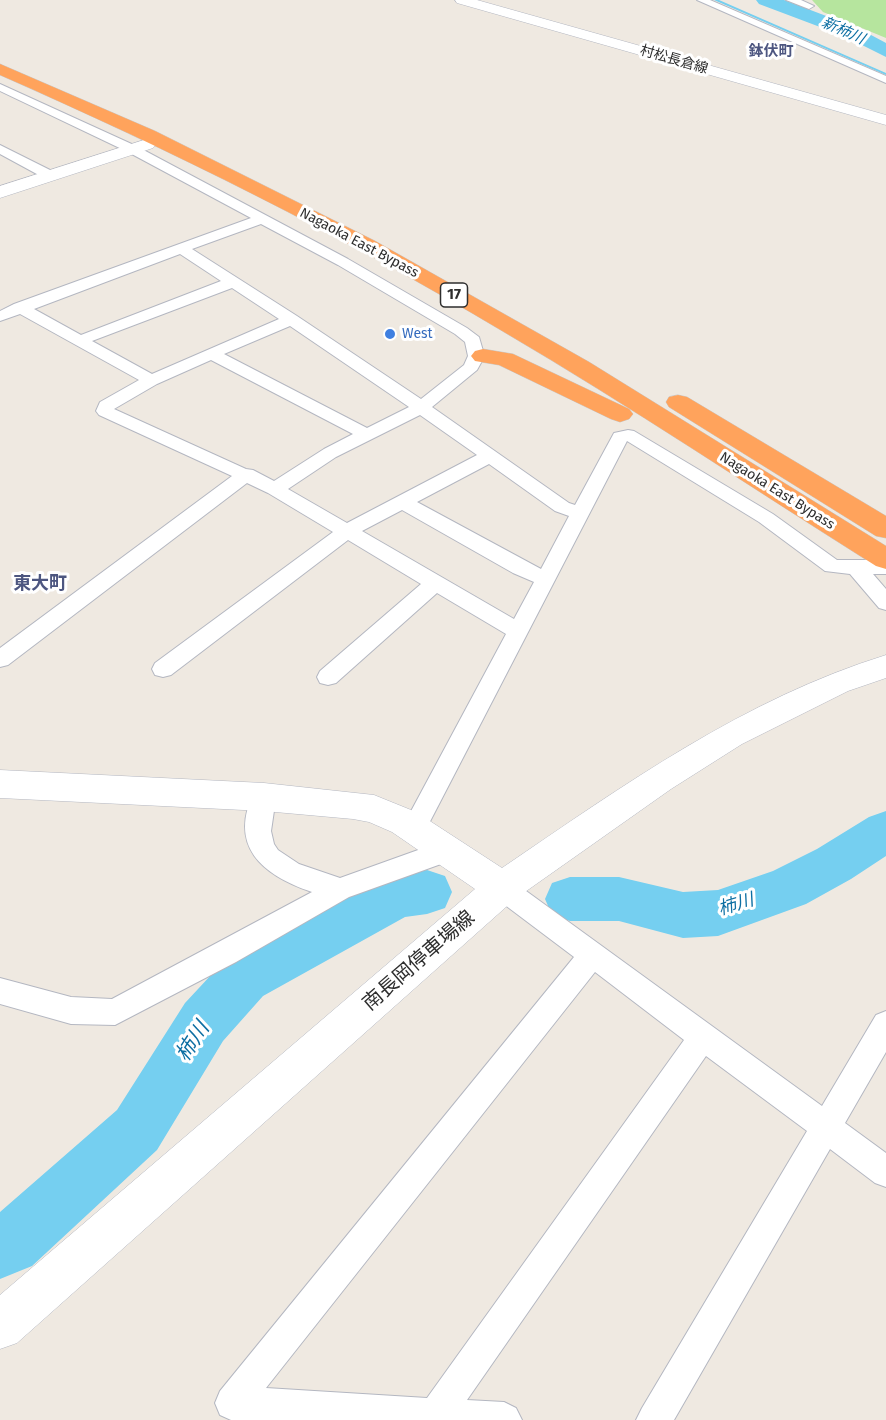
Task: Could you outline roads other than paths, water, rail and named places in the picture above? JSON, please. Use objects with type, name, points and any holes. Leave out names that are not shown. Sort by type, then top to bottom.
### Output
[{"type":"highway","name":"Nagaoka East Bypass","points":[[0,56],[204,148],[489,294],[678,402],[886,529]]},
{"type":"highway","name":"Nagaoka East Bypass","points":[[0,69],[100,112],[390,259],[586,371],[886,560]]},
{"type":"highway","points":[[480,356],[505,359],[531,370],[790,500]]},
{"type":"main road","name":"村松長倉線","points":[[474,1],[886,120]]},
{"type":"main road","points":[[0,192],[140,147]]},
{"type":"main road","name":"南長岡停車場線","points":[[0,1326],[502,888],[659,779],[731,735],[837,683],[886,666]]},
{"type":"main road","points":[[0,784],[264,797],[353,805],[388,814],[414,828],[502,888]]},
{"type":"street","points":[[702,0],[728,5],[886,80]]},
{"type":"street","points":[[791,0],[809,6]]},
{"type":"street","points":[[0,87],[140,147],[261,219],[413,302],[473,340],[480,356],[462,375],[420,408],[330,453],[275,489]]},
{"type":"street","points":[[2,151],[51,176]]},
{"type":"street","points":[[0,316],[19,307],[261,219]]},
{"type":"street","points":[[180,248],[379,377],[562,507],[579,513]]},
{"type":"street","points":[[81,340],[233,282]]},
{"type":"street","points":[[19,307],[151,380]]},
{"type":"street","points":[[292,319],[151,380],[106,406],[105,411],[247,474],[518,631]]},
{"type":"street","points":[[211,354],[368,435]]},
{"type":"street","points":[[414,828],[615,442],[620,437],[628,435],[636,438],[766,518],[832,566],[886,567]]},
{"type":"street","points":[[163,669],[347,531],[490,456]]},
{"type":"street","points":[[0,659],[247,474]]},
{"type":"street","points":[[402,502],[520,568],[544,578]]},
{"type":"street","points":[[856,568],[886,603]]},
{"type":"street","points":[[328,677],[435,583]]},
{"type":"street","points":[[264,797],[259,835],[268,858],[286,870],[340,889]]},
{"type":"street","points":[[0,991],[73,1011],[96,1014],[115,1012],[227,953],[340,889],[446,851]]},
{"type":"street","points":[[502,888],[886,1172]]},
{"type":"street","points":[[504,1420],[232,1403],[592,956]]},
{"type":"street","points":[[654,1420],[886,1025]]},
{"type":"street","points":[[436,1415],[703,1037]]},
{"type":"waterway","points":[[716,0],[886,74]]},
{"type":"waterway","name":"新柿川","points":[[766,0],[851,32],[886,51]]},
{"type":"waterway","name":"柿川","points":[[570,899],[619,899],[683,915],[718,913],[788,888],[834,864],[886,831]]},
{"type":"waterway","name":"柿川","points":[[0,1248],[10,1244],[137,1130],[204,1022],[244,978],[397,896],[427,892]]},
{"type":"place","name":"West","points":[[390,334]]},
{"type":"district","name":"鉢伏町","points":[[771,52]]},
{"type":"district","name":"東大町","points":[[40,584]]}]
